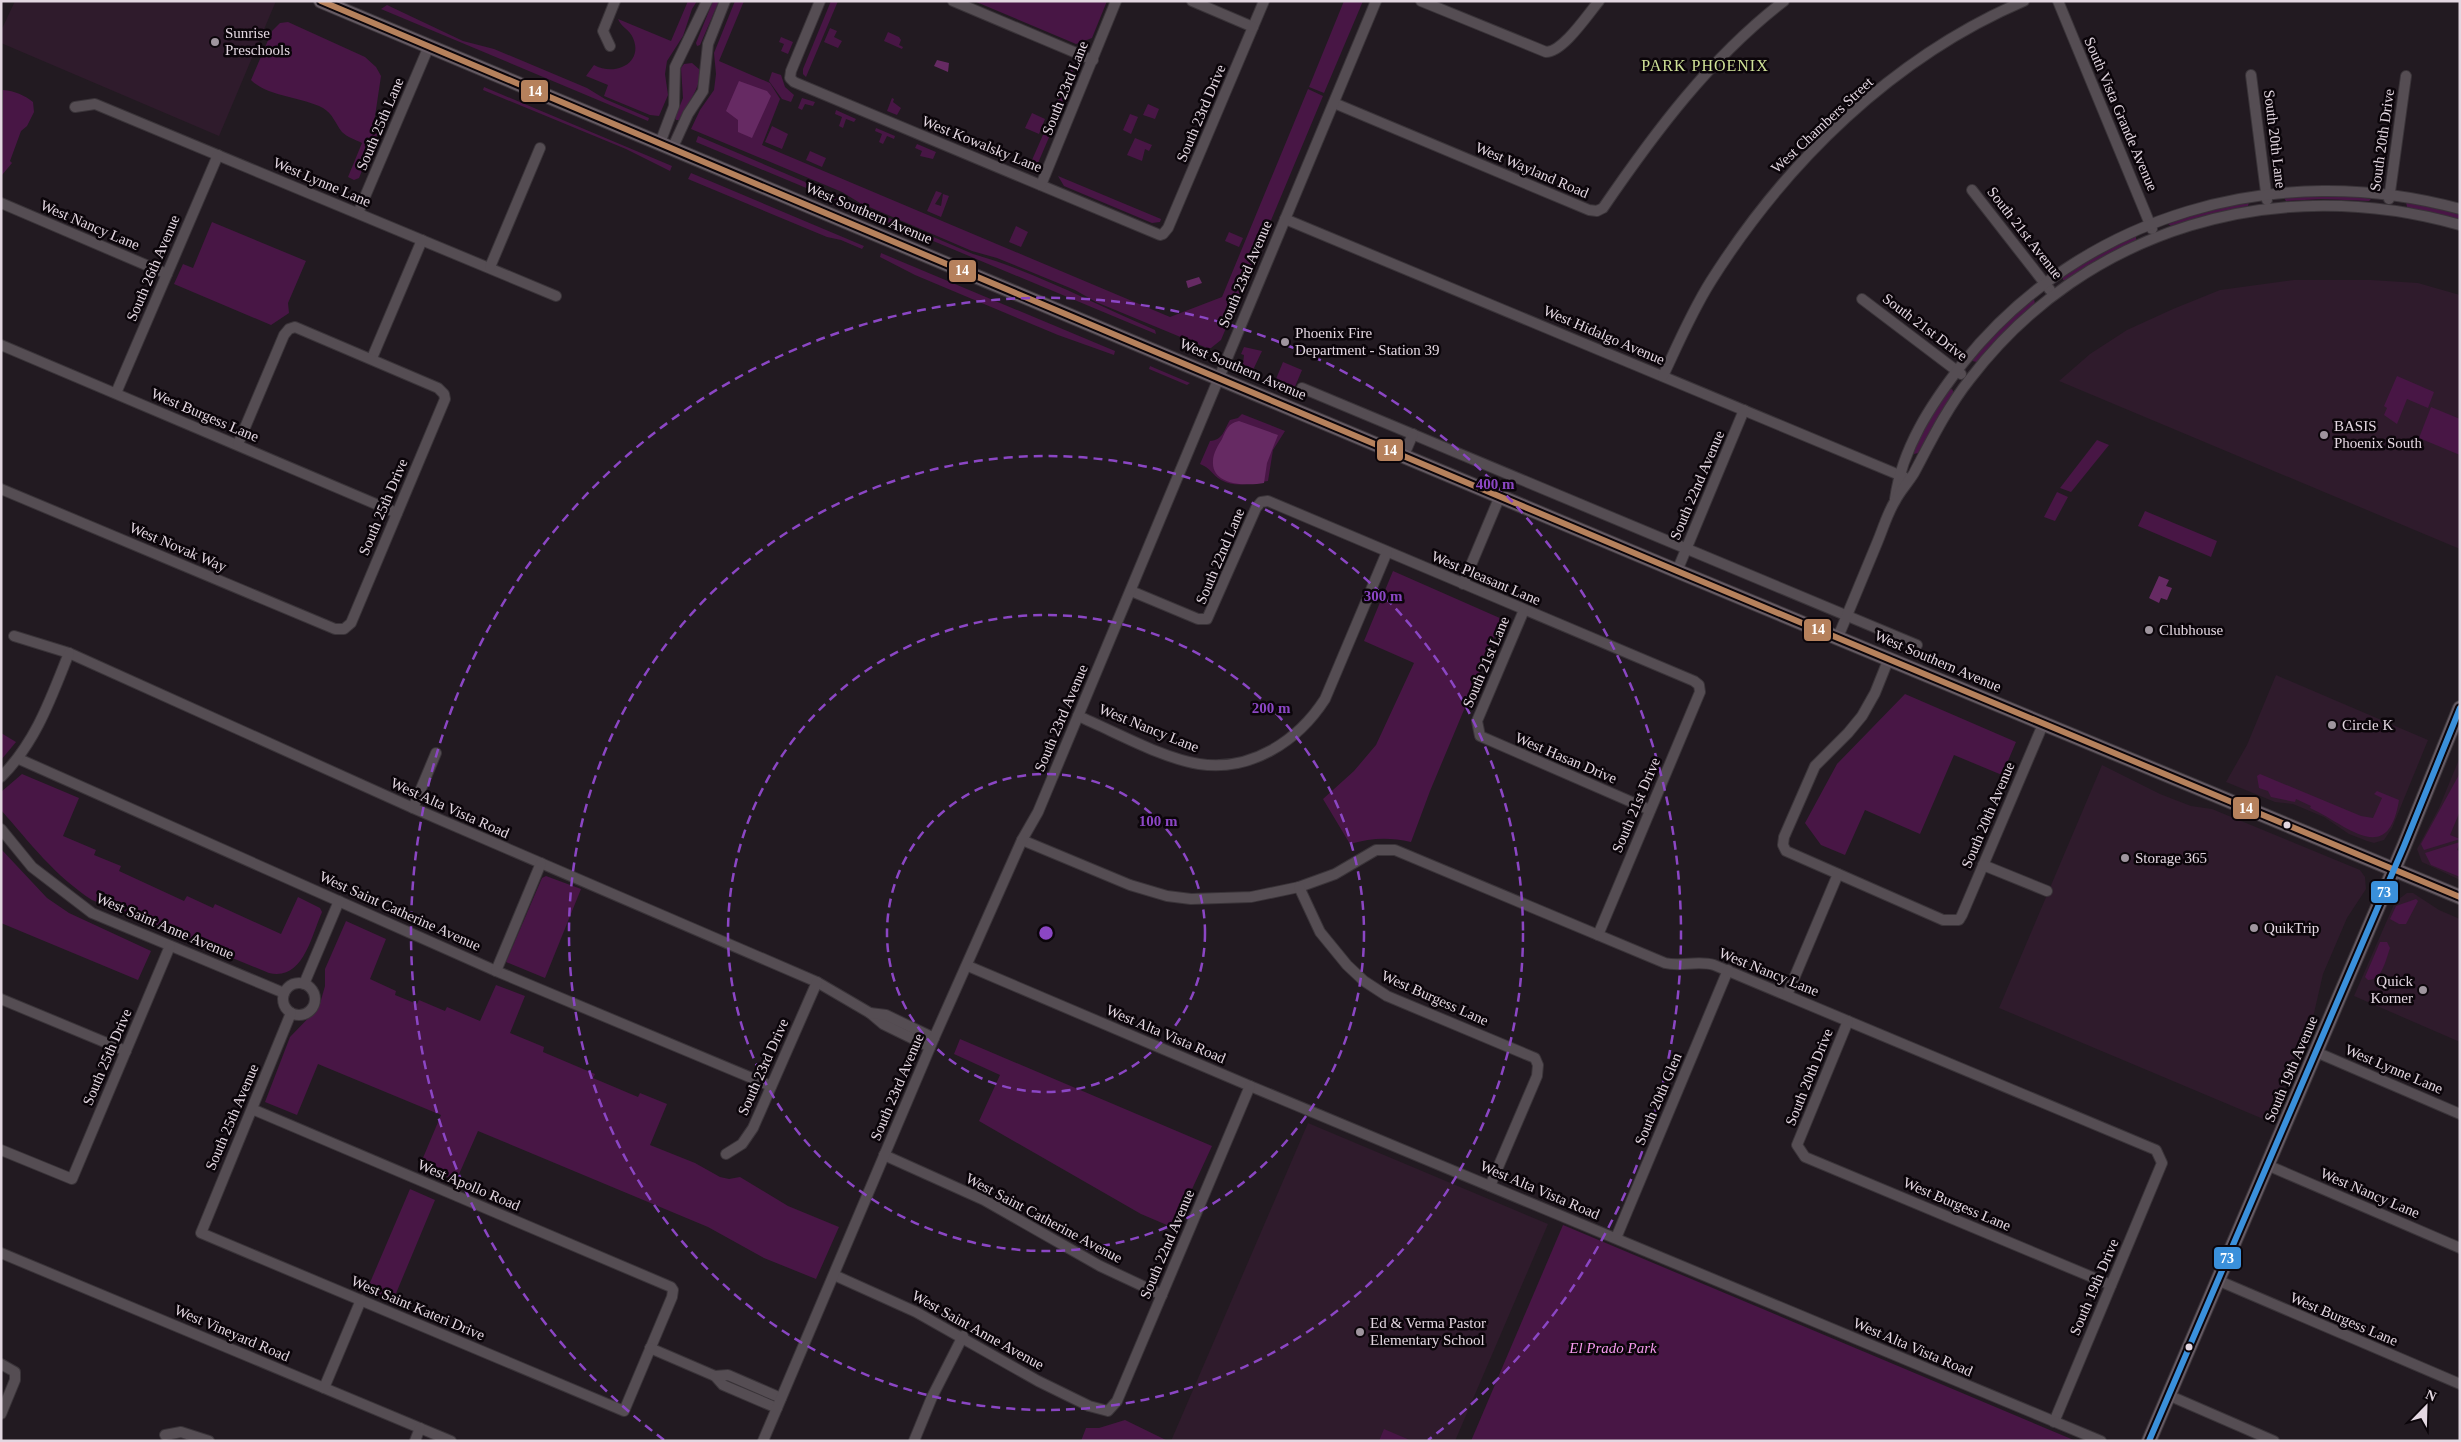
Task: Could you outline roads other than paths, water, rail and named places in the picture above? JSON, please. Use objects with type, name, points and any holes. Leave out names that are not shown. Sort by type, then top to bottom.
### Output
[{"type":"main road","name":"West Southern Avenue","points":[[322,1],[1220,377],[1677,571],[1838,636],[2460,896]]},
{"type":"main road","name":"South 19th Avenue","points":[[2149,1441],[2316,1052],[2460,708]]},
{"type":"street","points":[[610,46],[604,31],[615,1]]},
{"type":"street","points":[[666,146],[674,106],[675,67],[707,1]]},
{"type":"street","points":[[666,146],[705,86],[708,44],[725,1]]},
{"type":"street","name":"West Kowalsky Lane","points":[[820,1],[791,71],[790,78],[800,86],[1041,185],[1156,235],[1164,234]]},
{"type":"street","points":[[953,1],[1093,60]]},
{"type":"street","name":"South 23rd Lane","points":[[1041,185],[1116,1]]},
{"type":"street","points":[[1192,1],[1253,27]]},
{"type":"street","name":"South 23rd Drive","points":[[1164,234],[1264,1]]},
{"type":"street","name":"South 23rd Avenue","points":[[763,1441],[932,1043],[968,966],[1022,840],[1038,812],[1376,1]]},
{"type":"street","points":[[1421,1],[1539,50],[1552,52],[1561,46],[1599,1]]},
{"type":"street","name":"West Wayland Road","points":[[1334,103],[1589,210],[1597,211],[1603,208],[1668,116],[1710,68],[1762,18],[1784,1]]},
{"type":"street","name":"West Chambers Street","points":[[1663,376],[1710,282],[1780,184],[1817,146],[1904,70],[1947,42],[2024,1]]},
{"type":"street","name":"South Vista Grande Avenue","points":[[2058,1],[2156,238]]},
{"type":"street","name":"South 25th Lane","points":[[358,213],[429,46]]},
{"type":"street","name":"South 20th Lane","points":[[2251,75],[2268,208]]},
{"type":"street","name":"South 20th Drive","points":[[2388,209],[2406,76]]},
{"type":"street","name":"West Lynne Lane","points":[[75,107],[95,104],[556,296]]},
{"type":"street","points":[[490,268],[540,148]]},
{"type":"street","name":"South 26th Avenue","points":[[116,393],[218,155]]},
{"type":"street","name":"South 21st Avenue","points":[[1972,190],[2054,295]]},
{"type":"street","points":[[1895,500],[1898,475],[1907,451],[1924,419],[1957,370],[1998,324],[2061,272],[2094,251],[2150,224],[2186,211],[2266,194],[2328,190],[2390,194],[2460,209]]},
{"type":"street","name":"West Nancy Lane","points":[[1,203],[167,274]]},
{"type":"street","points":[[1838,636],[1895,500],[1910,480],[1943,418],[1969,380],[2019,324],[2054,295],[2089,271],[2156,238],[2224,215],[2268,208],[2329,205],[2388,209],[2460,225]]},
{"type":"street","name":"West Hidalgo Avenue","points":[[1285,219],[1910,480]]},
{"type":"street","points":[[238,444],[288,329],[295,327],[372,358],[422,240]]},
{"type":"street","name":"South 21st Drive","points":[[1862,298],[1969,380]]},
{"type":"street","name":"West Burgess Lane","points":[[1,345],[397,513]]},
{"type":"street","name":"South 25th Drive","points":[[344,629],[350,623],[445,399],[444,394],[438,388],[372,358]]},
{"type":"street","name":"West Southern Avenue","points":[[1302,388],[1918,645]]},
{"type":"street","name":"South 22nd Avenue","points":[[1677,571],[1744,410]]},
{"type":"street","points":[[1404,455],[1413,434]]},
{"type":"street","name":"West Novak Way","points":[[1,489],[335,629],[344,629]]},
{"type":"street","points":[[1463,584],[1500,496]]},
{"type":"street","name":"South 22nd Lane","points":[[1131,591],[1204,621],[1211,616],[1256,508],[1261,502]]},
{"type":"street","name":"West Pleasant Lane","points":[[1261,502],[1272,502],[1694,681],[1699,686]]},
{"type":"street","name":"West Nancy Lane","points":[[1078,716],[1175,758],[1200,764],[1239,762],[1259,757],[1278,747],[1296,735],[1312,718],[1325,699],[1387,552]]},
{"type":"street","name":"South 21st Lane","points":[[1477,727],[1524,610]]},
{"type":"street","name":"West Alta Vista Road","points":[[14,636],[69,653],[413,808],[817,982],[870,1013],[886,1015],[932,1043]]},
{"type":"street","points":[[1,777],[19,759],[39,727],[69,653]]},
{"type":"street","points":[[1787,995],[1838,874],[1786,851],[1783,845],[1784,837],[1815,766],[1862,716],[1875,693],[1889,658]]},
{"type":"street","name":"South 21st Drive","points":[[1598,935],[1700,692],[1699,686]]},
{"type":"street","name":"South 20th Avenue","points":[[1838,874],[1943,920],[1959,920],[2044,722]]},
{"type":"street","name":"West Hasan Drive","points":[[1477,727],[1482,739],[1650,810]]},
{"type":"street","points":[[413,808],[436,753]]},
{"type":"street","name":"West Saint Catherine Avenue","points":[[19,759],[496,971],[771,1086]]},
{"type":"street","name":"West Saint Anne Avenue","points":[[1,829],[32,867],[92,913],[284,993]]},
{"type":"street","points":[[1022,840],[1130,885],[1166,896],[1191,900],[1251,897],[1299,887]]},
{"type":"street","name":"West Nancy Lane","points":[[1299,887],[1335,874],[1376,850],[1390,849],[1665,963],[1675,965],[1703,962],[1728,970],[2156,1150],[2162,1163]]},
{"type":"street","points":[[496,971],[540,863]]},
{"type":"street","points":[[1983,865],[2047,892]]},
{"type":"street","name":"West Burgess Lane","points":[[1299,887],[1320,932],[1347,966],[1364,981],[1387,996],[1536,1058],[1538,1065],[1537,1076],[1490,1186]]},
{"type":"street","points":[[304,984],[339,901]]},
{"type":"street","name":"South 25th Drive","points":[[1,1150],[72,1179],[170,946]]},
{"type":"street","name":"West Alta Vista Road","points":[[968,966],[1250,1086],[2101,1441]]},
{"type":"street","name":"South 20th Glen","points":[[1616,1238],[1728,970]]},
{"type":"street","name":"South 23rd Drive","points":[[726,1154],[745,1141],[753,1128],[817,982]]},
{"type":"street","points":[[304,984],[313,993],[314,1005],[305,1014],[291,1013],[284,1006],[284,993],[292,985],[304,984]]},
{"type":"street","points":[[1,999],[126,1051]]},
{"type":"street","name":"South 25th Avenue","points":[[200,1233],[291,1013]]},
{"type":"street","name":"South 20th Drive","points":[[1797,1145],[1848,1021]]},
{"type":"street","name":"West Lynne Lane","points":[[2316,1052],[2460,1114]]},
{"type":"street","name":"South 22nd Avenue","points":[[1108,1411],[1117,1402],[1250,1086]]},
{"type":"street","name":"West Apollo Road","points":[[252,1109],[668,1285],[673,1290],[650,1348]]},
{"type":"street","name":"West Burgess Lane","points":[[1797,1145],[1805,1157],[2111,1286]]},
{"type":"street","name":"West Saint Catherine Avenue","points":[[884,1155],[984,1200],[1100,1266],[1162,1295]]},
{"type":"street","name":"South 19th Drive","points":[[2054,1422],[2162,1163]]},
{"type":"street","name":"West Nancy Lane","points":[[2267,1165],[2460,1248]]},
{"type":"street","name":"West Saint Kateri Drive","points":[[200,1233],[624,1411],[650,1348]]},
{"type":"street","name":"West Vineyard Road","points":[[1,1253],[450,1441]]},
{"type":"street","name":"West Saint Anne Avenue","points":[[834,1275],[916,1312],[963,1336],[1038,1381],[1096,1410],[1108,1411]]},
{"type":"street","name":"West Burgess Lane","points":[[2217,1280],[2460,1384]]},
{"type":"street","points":[[324,1388],[361,1300]]},
{"type":"street","points":[[914,1441],[932,1397],[963,1336]]},
{"type":"street","points":[[650,1348],[715,1376],[728,1375],[779,1403]]},
{"type":"street","points":[[1,1364],[15,1372],[15,1380],[1,1414]]},
{"type":"street","points":[[2168,1395],[2274,1441]]},
{"type":"street","points":[[415,1441],[420,1428]]},
{"type":"street","points":[[165,1436],[174,1432],[189,1433],[208,1441]]},
{"type":"place","name":"Sunrise Preschools","points":[[215,42]]},
{"type":"place","name":"Phoenix Fire Department - Station 39","points":[[1285,342]]},
{"type":"place","name":"BASIS Phoenix South","points":[[2324,435]]},
{"type":"place","name":"Clubhouse","points":[[2149,630]]},
{"type":"place","name":"Circle K","points":[[2332,725]]},
{"type":"place","name":"Storage 365","points":[[2125,858]]},
{"type":"place","name":"QuikTrip","points":[[2254,928]]},
{"type":"place","name":"Quick Korner","points":[[2423,990]]},
{"type":"place","name":"Ed & Verma Pastor Elementary School","points":[[1360,1332]]},
{"type":"district","name":"PARK PHOENIX","points":[[1705,65]]},
{"type":"park label","name":"El Prado Park","points":[[1613,1348]]}]
